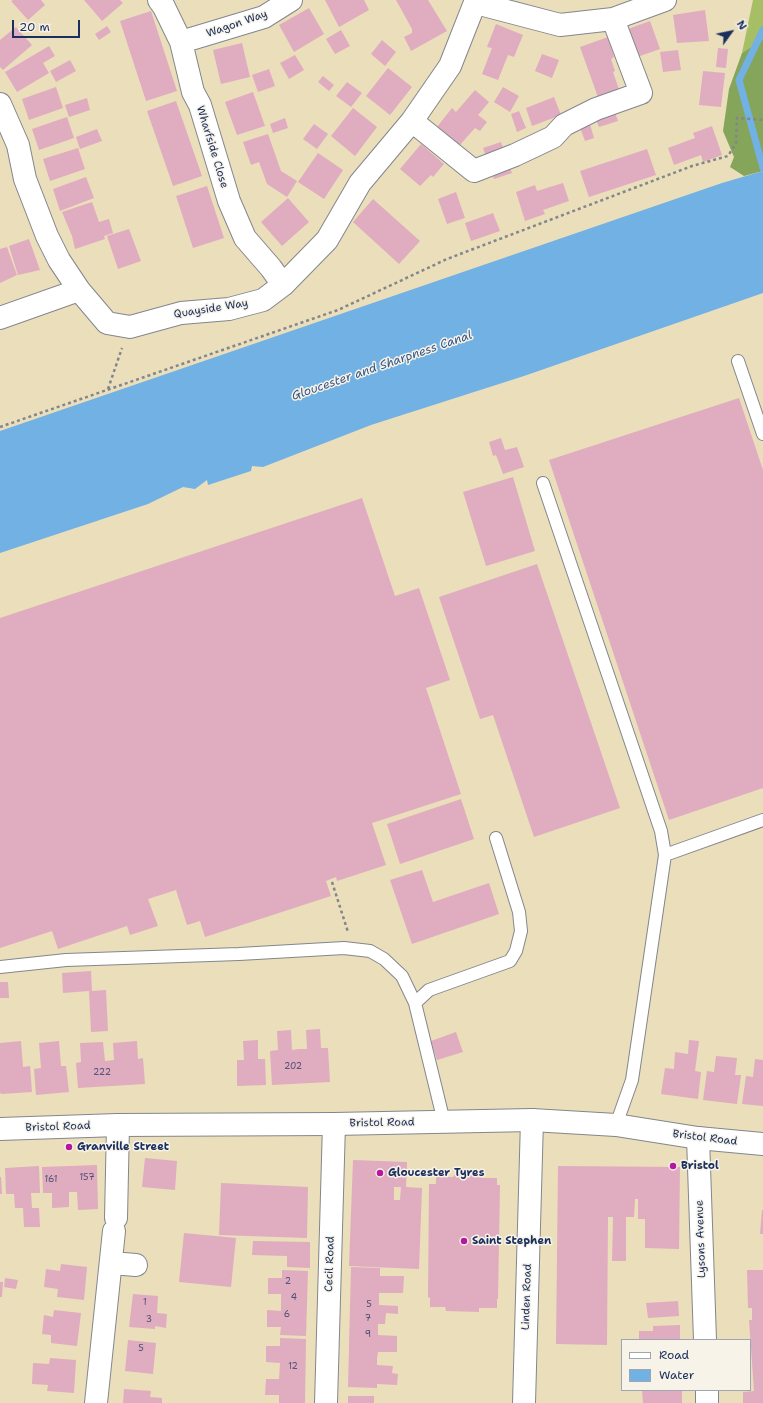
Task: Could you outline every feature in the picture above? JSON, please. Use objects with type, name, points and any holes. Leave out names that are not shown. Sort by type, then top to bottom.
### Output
[{"type":"street","name":"Wharfside Close","points":[[159,0],[164,6],[181,42],[193,92],[200,105],[229,201],[245,238],[271,268],[283,285]]},
{"type":"street","name":"Wagon Way","points":[[181,42],[264,17],[291,0]]},
{"type":"street","points":[[476,2],[560,25],[613,18],[654,2]]},
{"type":"street","name":"Quayside Way","points":[[0,104],[18,144],[25,180],[47,236],[59,260],[79,290],[107,323],[130,327],[181,313],[228,308],[262,300],[283,285],[327,240],[360,183],[412,121],[450,66],[476,2]]},
{"type":"street","points":[[412,121],[474,171],[515,156],[553,137],[564,125],[596,109],[640,93],[613,18]]},
{"type":"street","points":[[0,318],[79,290]]},
{"type":"street","name":"Bristol Road","points":[[0,1129],[532,1120],[616,1125],[698,1138],[763,1144]]},
{"type":"street","name":"Linden Road","points":[[524,1403],[532,1120]]},
{"type":"street","name":"Cecil Road","points":[[326,1403],[334,1124]]},
{"type":"street","points":[[96,1403],[115,1224],[118,1126]]},
{"type":"street","name":"Lysons Avenue","points":[[698,1138],[705,1339]]},
{"type":"street","points":[[111,1263],[136,1265]]},
{"type":"street","points":[[707,1391],[708,1403]]},
{"type":"lane","points":[[738,361],[763,434]]},
{"type":"lane","points":[[543,483],[661,831],[665,855],[632,1080],[616,1125]]},
{"type":"lane","points":[[665,855],[763,820]]},
{"type":"lane","points":[[415,1002],[429,990],[510,961],[516,951],[521,931],[519,912],[496,838]]},
{"type":"lane","points":[[0,967],[66,960],[354,949],[370,951],[384,959],[402,976],[415,1002],[444,1122]]},
{"type":"path","points":[[0,427],[338,310],[448,259],[692,166],[728,156],[736,143],[737,118],[763,120]]},
{"type":"path","points":[[108,390],[130,327]]},
{"type":"path","points":[[332,882],[354,949]]},
{"type":"green space","points":[[753,0],[763,0],[763,39],[742,53]]},
{"type":"green space","points":[[763,39],[763,171],[744,176],[730,167],[734,157],[723,131],[729,89],[742,53]]},
{"type":"water","name":"Gloucester and Sharpness Canal","points":[[763,171],[763,293],[524,376],[371,425],[263,467],[252,466],[251,471],[208,485],[207,480],[195,489],[183,487],[148,504],[0,553],[0,431],[722,183]]},
{"type":"building","points":[[41,0],[45,5],[28,20],[11,1]]},
{"type":"building","points":[[84,0],[120,0],[123,3],[102,21]]},
{"type":"building","points":[[325,0],[364,0],[369,10],[339,27]]},
{"type":"building","points":[[396,0],[428,0],[447,31],[411,51],[404,37],[412,33],[412,29]]},
{"type":"building","points":[[309,8],[324,34],[294,52],[279,25]]},
{"type":"building","points":[[705,10],[709,41],[677,43],[673,15]]},
{"type":"building","points":[[151,11],[177,91],[146,101],[120,21]]},
{"type":"building","points":[[650,21],[660,49],[637,57],[628,29]]},
{"type":"building","points":[[496,24],[523,35],[514,57],[508,55],[498,80],[482,74],[492,48],[487,47]]},
{"type":"building","points":[[107,26],[111,32],[99,40],[95,34]]},
{"type":"building","points":[[16,27],[32,45],[3,70],[0,67],[0,40]]},
{"type":"building","points":[[341,30],[350,46],[335,54],[326,39]]},
{"type":"building","points":[[608,37],[614,57],[611,59],[615,71],[613,72],[625,107],[614,110],[618,121],[599,127],[595,117],[604,114],[580,47]]},
{"type":"building","points":[[382,40],[396,52],[385,66],[371,54]]},
{"type":"building","points":[[242,43],[250,77],[221,84],[213,50]]},
{"type":"building","points":[[49,46],[55,56],[43,63],[49,73],[17,92],[5,72]]},
{"type":"building","points":[[718,48],[728,49],[726,68],[716,67]]},
{"type":"building","points":[[678,50],[681,70],[663,72],[660,52]]},
{"type":"building","points":[[542,54],[559,60],[552,78],[535,71]]},
{"type":"building","points":[[295,55],[304,70],[289,79],[280,63]]},
{"type":"building","points":[[70,60],[76,71],[56,82],[50,71]]},
{"type":"building","points":[[388,68],[412,87],[390,115],[366,96]]},
{"type":"building","points":[[269,69],[275,86],[258,92],[252,75]]},
{"type":"building","points":[[703,71],[725,73],[721,107],[699,105]]},
{"type":"building","points":[[323,76],[334,85],[329,91],[318,82]]},
{"type":"building","points":[[347,82],[362,93],[351,107],[336,96]]},
{"type":"building","points":[[56,87],[63,108],[29,120],[22,99]]},
{"type":"building","points":[[503,87],[519,96],[510,112],[494,102]]},
{"type":"building","points":[[475,90],[489,102],[478,115],[487,122],[480,131],[475,128],[459,146],[437,127],[452,108],[456,112]]},
{"type":"building","points":[[253,92],[265,126],[237,135],[225,102]]},
{"type":"building","points":[[554,97],[561,115],[532,126],[526,108]]},
{"type":"building","points":[[87,98],[90,110],[69,117],[65,105]]},
{"type":"building","points":[[176,101],[202,176],[173,186],[147,111]]},
{"type":"building","points":[[353,108],[377,127],[355,156],[331,136]]},
{"type":"building","points":[[519,111],[526,128],[517,132],[511,114]]},
{"type":"building","points":[[67,117],[74,138],[39,150],[32,129]]},
{"type":"building","points":[[285,118],[288,128],[273,133],[270,124]]},
{"type":"building","points":[[589,121],[594,138],[585,141],[579,125]]},
{"type":"building","points":[[314,124],[328,134],[317,149],[303,139]]},
{"type":"building","points":[[712,126],[722,155],[703,162],[701,155],[674,165],[668,148],[695,138],[693,133]]},
{"type":"building","points":[[97,129],[102,141],[80,149],[76,137]]},
{"type":"building","points":[[268,134],[281,171],[297,181],[287,197],[267,184],[259,162],[251,165],[243,142]]},
{"type":"building","points":[[501,142],[512,173],[494,179],[483,148]]},
{"type":"building","points":[[421,144],[444,164],[433,177],[431,175],[420,186],[400,169]]},
{"type":"building","points":[[78,148],[85,169],[50,181],[43,159]]},
{"type":"building","points":[[647,149],[656,175],[589,197],[580,171]]},
{"type":"building","points":[[318,153],[343,170],[324,199],[298,182]]},
{"type":"building","points":[[86,177],[94,198],[60,211],[53,189]]},
{"type":"building","points":[[563,183],[569,201],[543,210],[545,214],[525,221],[516,192],[535,185],[537,191]]},
{"type":"building","points":[[207,186],[224,238],[193,248],[176,196]]},
{"type":"building","points":[[456,192],[465,218],[447,224],[438,199]]},
{"type":"building","points":[[288,198],[309,222],[282,246],[261,222]]},
{"type":"building","points":[[373,199],[420,241],[399,264],[353,222]]},
{"type":"building","points":[[92,202],[99,222],[109,219],[113,233],[104,236],[105,239],[75,249],[72,236],[62,212]]},
{"type":"building","points":[[493,213],[500,231],[471,241],[465,223]]},
{"type":"building","points":[[129,229],[141,261],[118,269],[107,236]]},
{"type":"building","points":[[29,239],[40,270],[18,275],[9,246]]},
{"type":"building","points":[[7,247],[17,275],[0,283],[0,249]]},
{"type":"building","points":[[739,398],[763,470],[763,788],[669,820],[549,460]]},
{"type":"building","points":[[501,438],[505,450],[517,447],[524,467],[503,474],[496,455],[493,456],[489,442]]},
{"type":"building","points":[[513,477],[535,551],[486,566],[463,492]]},
{"type":"building","points":[[362,498],[395,596],[419,588],[450,680],[426,688],[461,794],[372,823],[386,865],[337,881],[336,877],[326,881],[331,896],[205,937],[200,921],[187,925],[176,890],[148,899],[158,926],[130,935],[127,926],[58,949],[52,931],[0,948],[0,618]]},
{"type":"building","points":[[537,564],[620,808],[534,837],[493,715],[480,719],[439,597]]},
{"type":"building","points":[[461,799],[474,839],[400,864],[387,824]]},
{"type":"building","points":[[422,870],[433,902],[489,883],[499,914],[412,944],[390,880]]},
{"type":"building","points":[[91,971],[92,991],[106,990],[108,1031],[91,1032],[89,991],[63,993],[62,973]]},
{"type":"building","points":[[0,982],[8,982],[9,998],[0,998]]},
{"type":"building","points":[[320,1029],[321,1048],[328,1048],[330,1082],[272,1085],[270,1051],[278,1050],[277,1031],[291,1030],[292,1050],[307,1049],[306,1030]]},
{"type":"building","points":[[456,1032],[463,1052],[437,1060],[431,1041]]},
{"type":"building","points":[[258,1040],[258,1059],[265,1059],[266,1085],[237,1086],[237,1060],[244,1060],[243,1041]]},
{"type":"building","points":[[689,1040],[699,1041],[695,1071],[701,1072],[698,1099],[661,1094],[665,1068],[674,1069],[675,1052],[688,1054]]},
{"type":"building","points":[[21,1041],[23,1067],[30,1066],[32,1092],[2,1094],[0,1093],[0,1043]]},
{"type":"building","points":[[59,1041],[61,1066],[66,1066],[69,1092],[36,1095],[34,1069],[41,1068],[39,1043]]},
{"type":"building","points":[[137,1041],[138,1059],[143,1058],[145,1084],[78,1088],[76,1063],[81,1062],[80,1043],[103,1042],[105,1061],[114,1060],[113,1043]]},
{"type":"building","points":[[716,1056],[737,1058],[735,1075],[741,1075],[737,1104],[703,1100],[707,1071],[714,1072]]},
{"type":"building","points":[[755,1059],[763,1060],[763,1106],[742,1104],[746,1076],[753,1077]]},
{"type":"building","points":[[145,1158],[177,1161],[175,1190],[142,1187]]},
{"type":"building","points":[[353,1160],[407,1162],[406,1187],[422,1188],[419,1269],[349,1266]],"holes":[[[394,1187],[401,1187],[400,1200],[394,1200]]]},
{"type":"building","points":[[97,1165],[98,1209],[78,1210],[77,1192],[69,1192],[69,1207],[52,1208],[52,1193],[43,1193],[42,1167]]},
{"type":"building","points":[[39,1166],[40,1193],[31,1193],[32,1208],[39,1208],[40,1227],[24,1227],[23,1208],[15,1208],[14,1194],[6,1194],[5,1168]]},
{"type":"building","points":[[558,1166],[680,1167],[679,1249],[645,1248],[645,1219],[638,1219],[638,1199],[635,1199],[634,1217],[626,1217],[626,1261],[612,1261],[613,1217],[608,1217],[607,1345],[556,1344]]},
{"type":"building","name":"Saint Stephen","points":[[458,1171],[477,1171],[482,1178],[497,1178],[497,1185],[500,1185],[497,1308],[479,1308],[479,1312],[446,1311],[445,1307],[430,1307],[430,1298],[428,1297],[429,1184],[436,1184],[436,1177],[453,1177]]},
{"type":"building","points":[[1,1177],[2,1194],[0,1194]]},
{"type":"building","points":[[221,1183],[308,1187],[307,1238],[219,1235]]},
{"type":"building","points":[[762,1210],[763,1234],[760,1234]]},
{"type":"building","points":[[184,1233],[236,1238],[231,1287],[179,1282]]},
{"type":"building","points":[[253,1241],[310,1242],[310,1268],[287,1267],[287,1256],[252,1255]]},
{"type":"building","points":[[61,1264],[87,1267],[84,1300],[57,1297],[58,1289],[44,1287],[46,1269],[60,1271]]},
{"type":"building","points":[[351,1267],[380,1268],[380,1276],[404,1276],[403,1293],[379,1293],[379,1305],[398,1306],[398,1314],[386,1313],[385,1324],[378,1324],[378,1335],[397,1336],[397,1352],[378,1352],[377,1358],[377,1365],[393,1366],[392,1373],[398,1374],[397,1385],[377,1384],[377,1388],[348,1387]]},
{"type":"building","points":[[282,1270],[308,1271],[306,1336],[280,1335],[281,1327],[267,1327],[267,1310],[281,1311],[281,1294],[268,1294],[268,1278],[282,1278]]},
{"type":"building","points":[[747,1270],[763,1270],[763,1403],[743,1403],[743,1392],[754,1391],[749,1320],[752,1320],[752,1308],[748,1308]]},
{"type":"building","points":[[5,1278],[18,1280],[16,1289],[4,1287]]},
{"type":"building","points":[[0,1282],[3,1282],[2,1297],[0,1297]]},
{"type":"building","points":[[133,1294],[158,1296],[157,1313],[167,1314],[166,1328],[155,1326],[155,1329],[129,1327]]},
{"type":"building","points":[[678,1301],[679,1316],[648,1318],[646,1303]]},
{"type":"building","points":[[54,1310],[81,1313],[77,1346],[51,1343],[51,1335],[42,1334],[44,1315],[53,1317]]},
{"type":"building","points":[[680,1325],[680,1339],[639,1339],[639,1331],[653,1331],[653,1326]]},
{"type":"building","points":[[280,1338],[306,1339],[305,1403],[279,1403],[279,1395],[265,1395],[266,1379],[279,1379],[280,1363],[266,1362],[266,1346],[280,1346]]},
{"type":"building","points":[[128,1340],[156,1343],[153,1374],[125,1371]]},
{"type":"building","points":[[50,1358],[76,1360],[74,1393],[47,1391],[48,1385],[32,1384],[33,1363],[49,1364]]},
{"type":"building","points":[[124,1389],[151,1391],[150,1397],[162,1398],[162,1403],[123,1403]]},
{"type":"building","points":[[642,1391],[682,1391],[682,1403],[643,1403]]},
{"type":"building","points":[[348,1396],[374,1396],[374,1403],[348,1403]]},
{"type":"waterway","points":[[763,30],[739,80],[763,168]]},
{"type":"place","name":"Granville Street","points":[[69,1147]]},
{"type":"place","name":"Bristol","points":[[673,1166]]},
{"type":"place","name":"Gloucester Tyres","points":[[380,1173]]},
{"type":"place","name":"Saint Stephen","points":[[464,1241]]}]
